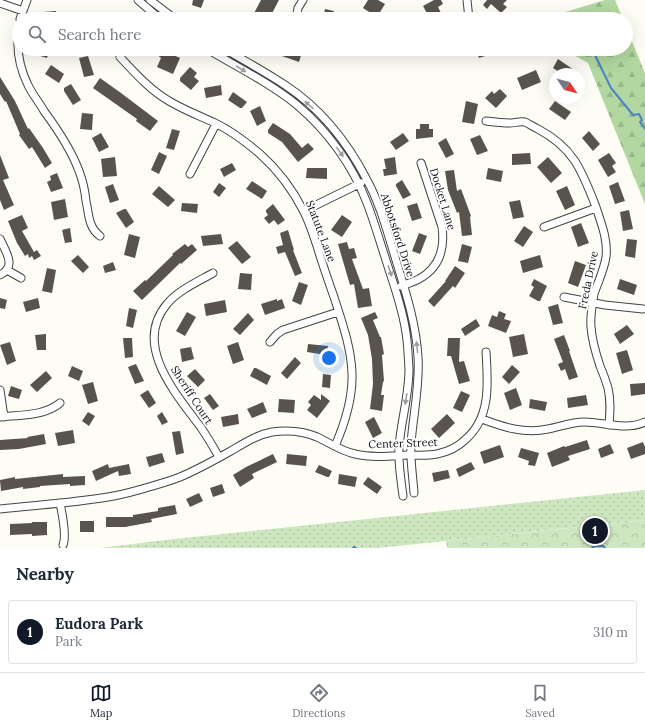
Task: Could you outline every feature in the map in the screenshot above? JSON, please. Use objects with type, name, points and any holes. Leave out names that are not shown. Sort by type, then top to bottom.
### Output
[{"type":"street","points":[[0,3],[23,11],[27,0]]},
{"type":"street","points":[[138,0],[152,12]]},
{"type":"street","points":[[150,0],[166,12]]},
{"type":"street","points":[[297,12],[303,0]]},
{"type":"street","points":[[468,0],[468,12]]},
{"type":"street","points":[[19,56],[23,73],[32,93],[67,144],[74,158],[84,186],[92,228],[100,236]]},
{"type":"street","name":"Abbotsford Drive","points":[[220,56],[271,87],[297,106],[326,135],[345,160],[369,208],[395,288],[405,328],[409,371],[399,455],[403,496]]},
{"type":"street","name":"Abbotsford Drive","points":[[237,56],[285,85],[311,106],[333,128],[353,155],[368,180],[410,304],[415,330],[418,358],[418,382],[411,446],[414,493]]},
{"type":"street","name":"Statute Lane","points":[[120,57],[154,91],[182,109],[216,124],[246,142],[270,164],[285,181],[304,211],[348,343],[351,358],[352,389],[350,404],[346,419],[335,446]]},
{"type":"street","name":"Freda Drive","points":[[486,121],[502,123],[524,122],[552,137],[571,154],[585,177],[605,236],[606,258],[593,302],[591,316],[592,333],[599,363],[608,386],[610,397],[609,425]]},
{"type":"street","points":[[190,174],[216,124]]},
{"type":"street","name":"Docket Lane","points":[[395,288],[418,280],[432,269],[439,257],[443,244],[444,236],[442,227],[421,163]]},
{"type":"street","points":[[304,211],[368,180]]},
{"type":"street","points":[[544,227],[596,208]]},
{"type":"street","points":[[0,239],[9,261],[7,270],[0,275]]},
{"type":"street","points":[[7,270],[21,278]]},
{"type":"street","name":"Sheriff Court","points":[[213,273],[174,296],[161,312],[157,321],[154,340],[157,358],[171,384],[219,457]]},
{"type":"street","points":[[564,297],[643,309]]},
{"type":"street","points":[[270,342],[283,330],[338,312]]},
{"type":"street","name":"Center Street","points":[[0,509],[93,499],[128,493],[172,480],[198,469],[255,438],[272,432],[294,431],[306,434],[317,437],[346,451],[368,456],[438,454],[462,443],[477,428],[482,419],[487,400],[486,352]]},
{"type":"street","points":[[0,390],[2,417],[44,412],[60,403]]},
{"type":"street","points":[[482,419],[505,427],[524,431],[537,431],[572,423],[585,422],[629,426],[645,422]]},
{"type":"street","points":[[60,503],[64,531],[63,544]]},
{"type":"green space","points":[[605,0],[615,0],[620,12],[565,12]]},
{"type":"green space","points":[[633,44],[645,73],[645,204],[588,63],[576,56],[633,56]]},
{"type":"green space","points":[[645,490],[645,520],[378,548],[100,548],[165,540]]},
{"type":"green space","points":[[645,520],[645,548],[447,548],[446,541]]},
{"type":"building","points":[[193,0],[204,0],[201,8],[192,5]]},
{"type":"building","points":[[261,0],[279,0],[273,12],[255,12]]},
{"type":"building","points":[[368,0],[378,0],[385,4],[380,12],[369,12],[363,8]]},
{"type":"building","points":[[434,0],[441,0],[443,4],[438,7],[440,12],[426,12],[423,6]]},
{"type":"building","points":[[487,0],[507,0],[503,4],[507,7],[502,12],[500,12],[491,4],[487,9],[483,5]]},
{"type":"building","points":[[325,9],[334,11],[334,12],[324,12]]},
{"type":"building","points":[[88,56],[94,75],[84,77],[79,58]]},
{"type":"building","points":[[159,56],[176,56],[180,58],[173,74],[157,67],[161,58]]},
{"type":"building","points":[[282,56],[301,56],[299,62]]},
{"type":"building","points":[[558,59],[571,68],[553,68]]},
{"type":"building","points":[[51,65],[64,74],[59,83],[45,74]]},
{"type":"building","points":[[190,67],[197,73],[194,77],[199,81],[191,90],[180,81],[180,78]]},
{"type":"building","points":[[536,70],[541,82],[522,90],[517,78]]},
{"type":"building","points":[[0,77],[15,101],[28,129],[29,128],[52,163],[45,168],[32,147],[29,149],[19,135],[20,134],[6,101],[5,102],[0,94]]},
{"type":"building","points":[[100,78],[158,121],[150,131],[136,121],[137,119],[93,88]]},
{"type":"building","points":[[71,84],[81,100],[73,105],[64,91],[64,88]]},
{"type":"building","points":[[221,85],[222,95],[206,98],[204,88]]},
{"type":"building","points":[[500,89],[507,96],[496,108],[485,98],[492,91],[494,94]]},
{"type":"building","points":[[233,92],[247,102],[242,108],[228,100]]},
{"type":"building","points":[[466,101],[478,104],[474,124],[462,122]]},
{"type":"building","points":[[553,104],[559,104],[571,112],[565,120],[549,109]]},
{"type":"building","points":[[260,106],[266,121],[257,126],[250,111]]},
{"type":"building","points":[[82,113],[93,114],[92,130],[80,129]]},
{"type":"building","points":[[273,123],[290,134],[302,148],[308,143],[314,149],[298,162],[282,142],[268,133],[268,130]]},
{"type":"building","points":[[420,124],[429,124],[429,129],[433,129],[433,137],[416,139],[416,129],[420,129]]},
{"type":"building","points":[[172,129],[180,131],[174,150],[166,148]]},
{"type":"building","points":[[589,131],[600,144],[593,151],[582,138]]},
{"type":"building","points":[[101,133],[109,147],[99,152],[92,138]]},
{"type":"building","points":[[403,133],[409,141],[396,150],[390,142]]},
{"type":"building","points":[[480,135],[488,151],[477,155],[470,139]]},
{"type":"building","points":[[446,138],[454,154],[446,158],[438,143]]},
{"type":"building","points":[[159,152],[167,156],[159,174],[151,170]]},
{"type":"building","points":[[530,153],[531,164],[512,165],[512,154]]},
{"type":"building","points":[[609,153],[616,163],[612,166],[616,172],[608,177],[598,160]]},
{"type":"building","points":[[0,155],[9,178],[3,180],[14,205],[4,210],[0,200]]},
{"type":"building","points":[[115,157],[117,176],[103,177],[101,159]]},
{"type":"building","points":[[395,157],[397,174],[384,176],[383,169],[386,169],[384,159]]},
{"type":"building","points":[[548,157],[562,173],[551,183],[537,167]]},
{"type":"building","points":[[232,163],[236,170],[224,177],[220,169]]},
{"type":"building","points":[[307,168],[327,168],[327,179],[306,178]]},
{"type":"building","points":[[488,168],[503,171],[501,182],[486,179]]},
{"type":"building","points":[[454,170],[457,191],[461,189],[471,216],[472,235],[462,236],[459,212],[457,213],[448,190],[445,171]]},
{"type":"building","points":[[57,173],[63,188],[51,192],[47,182],[51,180],[50,176]]},
{"type":"building","points":[[402,180],[411,195],[403,199],[396,186],[396,184]]},
{"type":"building","points":[[252,181],[267,191],[262,199],[246,189]]},
{"type":"building","points":[[618,182],[625,201],[615,204],[609,186]]},
{"type":"building","points":[[219,183],[226,188],[219,197],[213,192]]},
{"type":"building","points":[[113,184],[119,200],[110,203],[105,187]]},
{"type":"building","points":[[159,186],[175,200],[168,207],[152,194]]},
{"type":"building","points":[[567,186],[575,205],[565,210],[556,191]]},
{"type":"building","points":[[65,199],[68,217],[54,220],[51,202]]},
{"type":"building","points":[[520,200],[524,217],[513,219],[509,202]]},
{"type":"building","points":[[182,203],[198,204],[197,213],[181,211]]},
{"type":"building","points":[[417,203],[422,218],[412,221],[407,206]]},
{"type":"building","points":[[273,204],[285,220],[278,225],[274,220],[269,224],[264,218],[268,215],[266,210]]},
{"type":"building","points":[[126,209],[134,222],[126,228],[116,213]]},
{"type":"building","points":[[629,210],[633,229],[623,231],[620,212]]},
{"type":"building","points":[[22,215],[28,228],[22,231],[34,252],[37,250],[41,256],[34,260],[32,256],[29,258],[28,254],[25,256],[17,243],[8,221]]},
{"type":"building","points":[[342,215],[352,222],[342,237],[331,230]]},
{"type":"building","points":[[581,223],[589,243],[578,247],[571,227]]},
{"type":"building","points":[[524,226],[533,232],[523,247],[514,241]]},
{"type":"building","points":[[70,228],[72,242],[65,243],[62,230]]},
{"type":"building","points":[[288,230],[293,250],[302,273],[295,276],[285,252],[278,254],[276,247],[283,245],[280,233]]},
{"type":"building","points":[[419,233],[427,236],[420,254],[412,251]]},
{"type":"building","points":[[129,234],[140,237],[135,258],[124,255]]},
{"type":"building","points":[[221,234],[223,244],[203,246],[201,236]]},
{"type":"building","points":[[627,239],[637,240],[635,258],[625,256]]},
{"type":"building","points":[[237,241],[251,257],[242,264],[228,248]]},
{"type":"building","points":[[347,242],[349,249],[354,248],[357,258],[352,259],[363,289],[369,288],[372,306],[358,308],[354,284],[350,285],[338,244]]},
{"type":"building","points":[[185,244],[188,247],[192,244],[197,250],[181,264],[180,263],[142,300],[133,291],[145,280],[146,281],[173,255],[172,254]]},
{"type":"building","points":[[462,244],[472,247],[468,263],[458,261]]},
{"type":"building","points":[[78,255],[89,267],[83,273],[71,261]]},
{"type":"building","points":[[540,255],[543,267],[523,273],[520,261]]},
{"type":"building","points":[[575,261],[586,265],[578,287],[568,283]]},
{"type":"building","points":[[113,262],[116,270],[105,273],[103,266]]},
{"type":"building","points":[[455,266],[465,273],[455,288],[453,286],[434,307],[428,301],[446,281]]},
{"type":"building","points":[[47,268],[56,270],[52,293],[42,291]]},
{"type":"building","points":[[240,273],[252,274],[251,290],[238,289]]},
{"type":"building","points":[[534,279],[547,286],[540,301],[529,296],[534,287],[531,285]]},
{"type":"building","points":[[620,279],[637,285],[634,295],[617,289]]},
{"type":"building","points":[[299,282],[308,285],[301,305],[292,301]]},
{"type":"building","points":[[0,298],[7,300],[5,309],[0,308]]},
{"type":"building","points":[[38,298],[40,308],[26,312],[23,302]]},
{"type":"building","points":[[277,299],[277,301],[282,299],[285,308],[265,315],[261,304]]},
{"type":"building","points":[[225,300],[227,312],[206,316],[204,304]]},
{"type":"building","points":[[558,304],[563,323],[553,325],[548,307]]},
{"type":"building","points":[[129,308],[137,310],[133,328],[126,326]]},
{"type":"building","points":[[499,311],[506,314],[504,319],[511,321],[506,333],[488,326],[492,315],[497,317]]},
{"type":"building","points":[[187,312],[196,317],[185,336],[176,331]]},
{"type":"building","points":[[375,312],[378,318],[373,320],[381,337],[384,354],[382,355],[384,381],[381,395],[384,395],[382,411],[370,409],[373,384],[372,359],[368,335],[361,318]]},
{"type":"building","points":[[248,313],[254,320],[240,335],[233,329]]},
{"type":"building","points":[[476,319],[480,326],[465,336],[461,329]]},
{"type":"building","points":[[627,325],[634,334],[620,344],[614,334]]},
{"type":"building","points":[[46,334],[46,350],[37,350],[35,335]]},
{"type":"building","points":[[524,334],[528,354],[513,357],[509,337]]},
{"type":"building","points":[[564,335],[578,377],[569,380],[565,369],[561,371],[558,364],[563,362],[554,339]]},
{"type":"building","points":[[123,338],[132,338],[133,357],[125,358]]},
{"type":"building","points":[[448,338],[460,338],[459,362],[464,361],[470,381],[459,384],[451,356],[447,356]]},
{"type":"building","points":[[10,342],[16,361],[7,365],[0,345]]},
{"type":"building","points":[[238,342],[244,360],[233,364],[227,346]]},
{"type":"building","points":[[308,344],[328,346],[326,355],[307,352]]},
{"type":"building","points":[[191,347],[194,359],[182,362],[180,349]]},
{"type":"building","points":[[627,350],[633,370],[622,374],[616,353]]},
{"type":"building","points":[[295,357],[301,363],[287,379],[281,373]]},
{"type":"building","points":[[136,364],[144,381],[135,384],[128,367]]},
{"type":"building","points":[[512,365],[520,372],[509,384],[502,377]]},
{"type":"building","points":[[72,366],[83,371],[79,381],[68,376]]},
{"type":"building","points":[[254,368],[271,376],[267,385],[250,376]]},
{"type":"building","points":[[195,369],[205,380],[198,387],[187,376]]},
{"type":"building","points":[[46,371],[52,378],[37,392],[30,385]]},
{"type":"building","points":[[323,374],[331,375],[330,388],[322,387]]},
{"type":"building","points":[[93,382],[98,401],[88,404],[82,385]]},
{"type":"building","points":[[645,383],[645,394],[631,396],[630,384]]},
{"type":"building","points":[[11,386],[22,390],[19,399],[8,396]]},
{"type":"building","points":[[516,388],[522,405],[510,410],[504,393]]},
{"type":"building","points":[[148,390],[156,403],[149,408],[140,395]]},
{"type":"building","points":[[461,391],[470,395],[462,412],[453,408]]},
{"type":"building","points":[[210,394],[219,406],[213,410],[204,398]]},
{"type":"building","points":[[321,394],[330,401],[317,418],[307,410],[311,405],[308,402],[314,395],[321,400]]},
{"type":"building","points":[[586,395],[588,405],[568,408],[567,398]]},
{"type":"building","points":[[279,399],[295,400],[294,413],[278,412]]},
{"type":"building","points":[[530,399],[547,402],[545,411],[529,408]]},
{"type":"building","points":[[263,402],[267,412],[252,418],[247,409]]},
{"type":"building","points":[[88,412],[95,416],[89,426],[82,421]]},
{"type":"building","points":[[162,412],[168,422],[162,425],[157,416]]},
{"type":"building","points":[[238,414],[239,424],[223,427],[221,417]]},
{"type":"building","points":[[447,414],[455,423],[439,438],[431,429]]},
{"type":"building","points":[[374,417],[382,433],[373,438],[365,422]]},
{"type":"building","points":[[73,430],[75,443],[58,446],[55,433]]},
{"type":"building","points":[[180,431],[184,453],[176,455],[172,432]]},
{"type":"building","points":[[44,434],[46,444],[19,449],[0,450],[0,440],[28,438],[27,437]]},
{"type":"building","points":[[587,440],[590,449],[568,456],[570,460],[552,467],[547,453],[564,446],[565,447]]},
{"type":"building","points":[[643,442],[645,454],[631,459],[627,448]]},
{"type":"building","points":[[610,444],[614,453],[601,458],[598,449]]},
{"type":"building","points":[[500,445],[504,457],[484,464],[480,452]]},
{"type":"building","points":[[521,448],[539,453],[535,466],[528,465],[529,461],[518,457]]},
{"type":"building","points":[[162,453],[165,462],[149,467],[146,457]]},
{"type":"building","points":[[273,454],[277,462],[252,474],[254,478],[240,487],[233,475]]},
{"type":"building","points":[[287,454],[307,456],[306,466],[286,464]]},
{"type":"building","points":[[471,462],[475,469],[459,477],[456,469]]},
{"type":"building","points":[[108,464],[109,468],[129,464],[131,474],[119,476],[118,471],[96,481],[92,471]]},
{"type":"building","points":[[319,465],[332,471],[329,477],[315,472]]},
{"type":"building","points":[[448,470],[450,478],[434,482],[432,473]]},
{"type":"building","points":[[63,474],[63,477],[85,476],[85,485],[70,486],[70,484],[23,489],[23,487],[1,491],[0,480],[15,477],[15,479]]},
{"type":"building","points":[[339,474],[357,477],[355,487],[338,484]]},
{"type":"building","points":[[368,477],[382,487],[377,494],[363,484]]},
{"type":"building","points":[[222,484],[225,493],[213,497],[210,488]]},
{"type":"building","points":[[199,493],[203,501],[190,507],[186,499]]},
{"type":"building","points":[[175,505],[177,514],[151,519],[152,522],[125,527],[106,527],[106,517],[133,517],[133,515],[158,511],[158,508]]},
{"type":"building","points":[[80,521],[94,521],[94,532],[80,532]]},
{"type":"building","points":[[47,522],[47,535],[10,535],[10,524]]},
{"type":"waterway","points":[[595,56],[611,88],[633,115],[639,114],[642,120],[640,122],[645,129]]},
{"type":"waterway","points":[[592,548],[595,546],[603,546],[605,548]]},
{"type":"place","name":"Eudora Park","points":[[595,531]]}]
